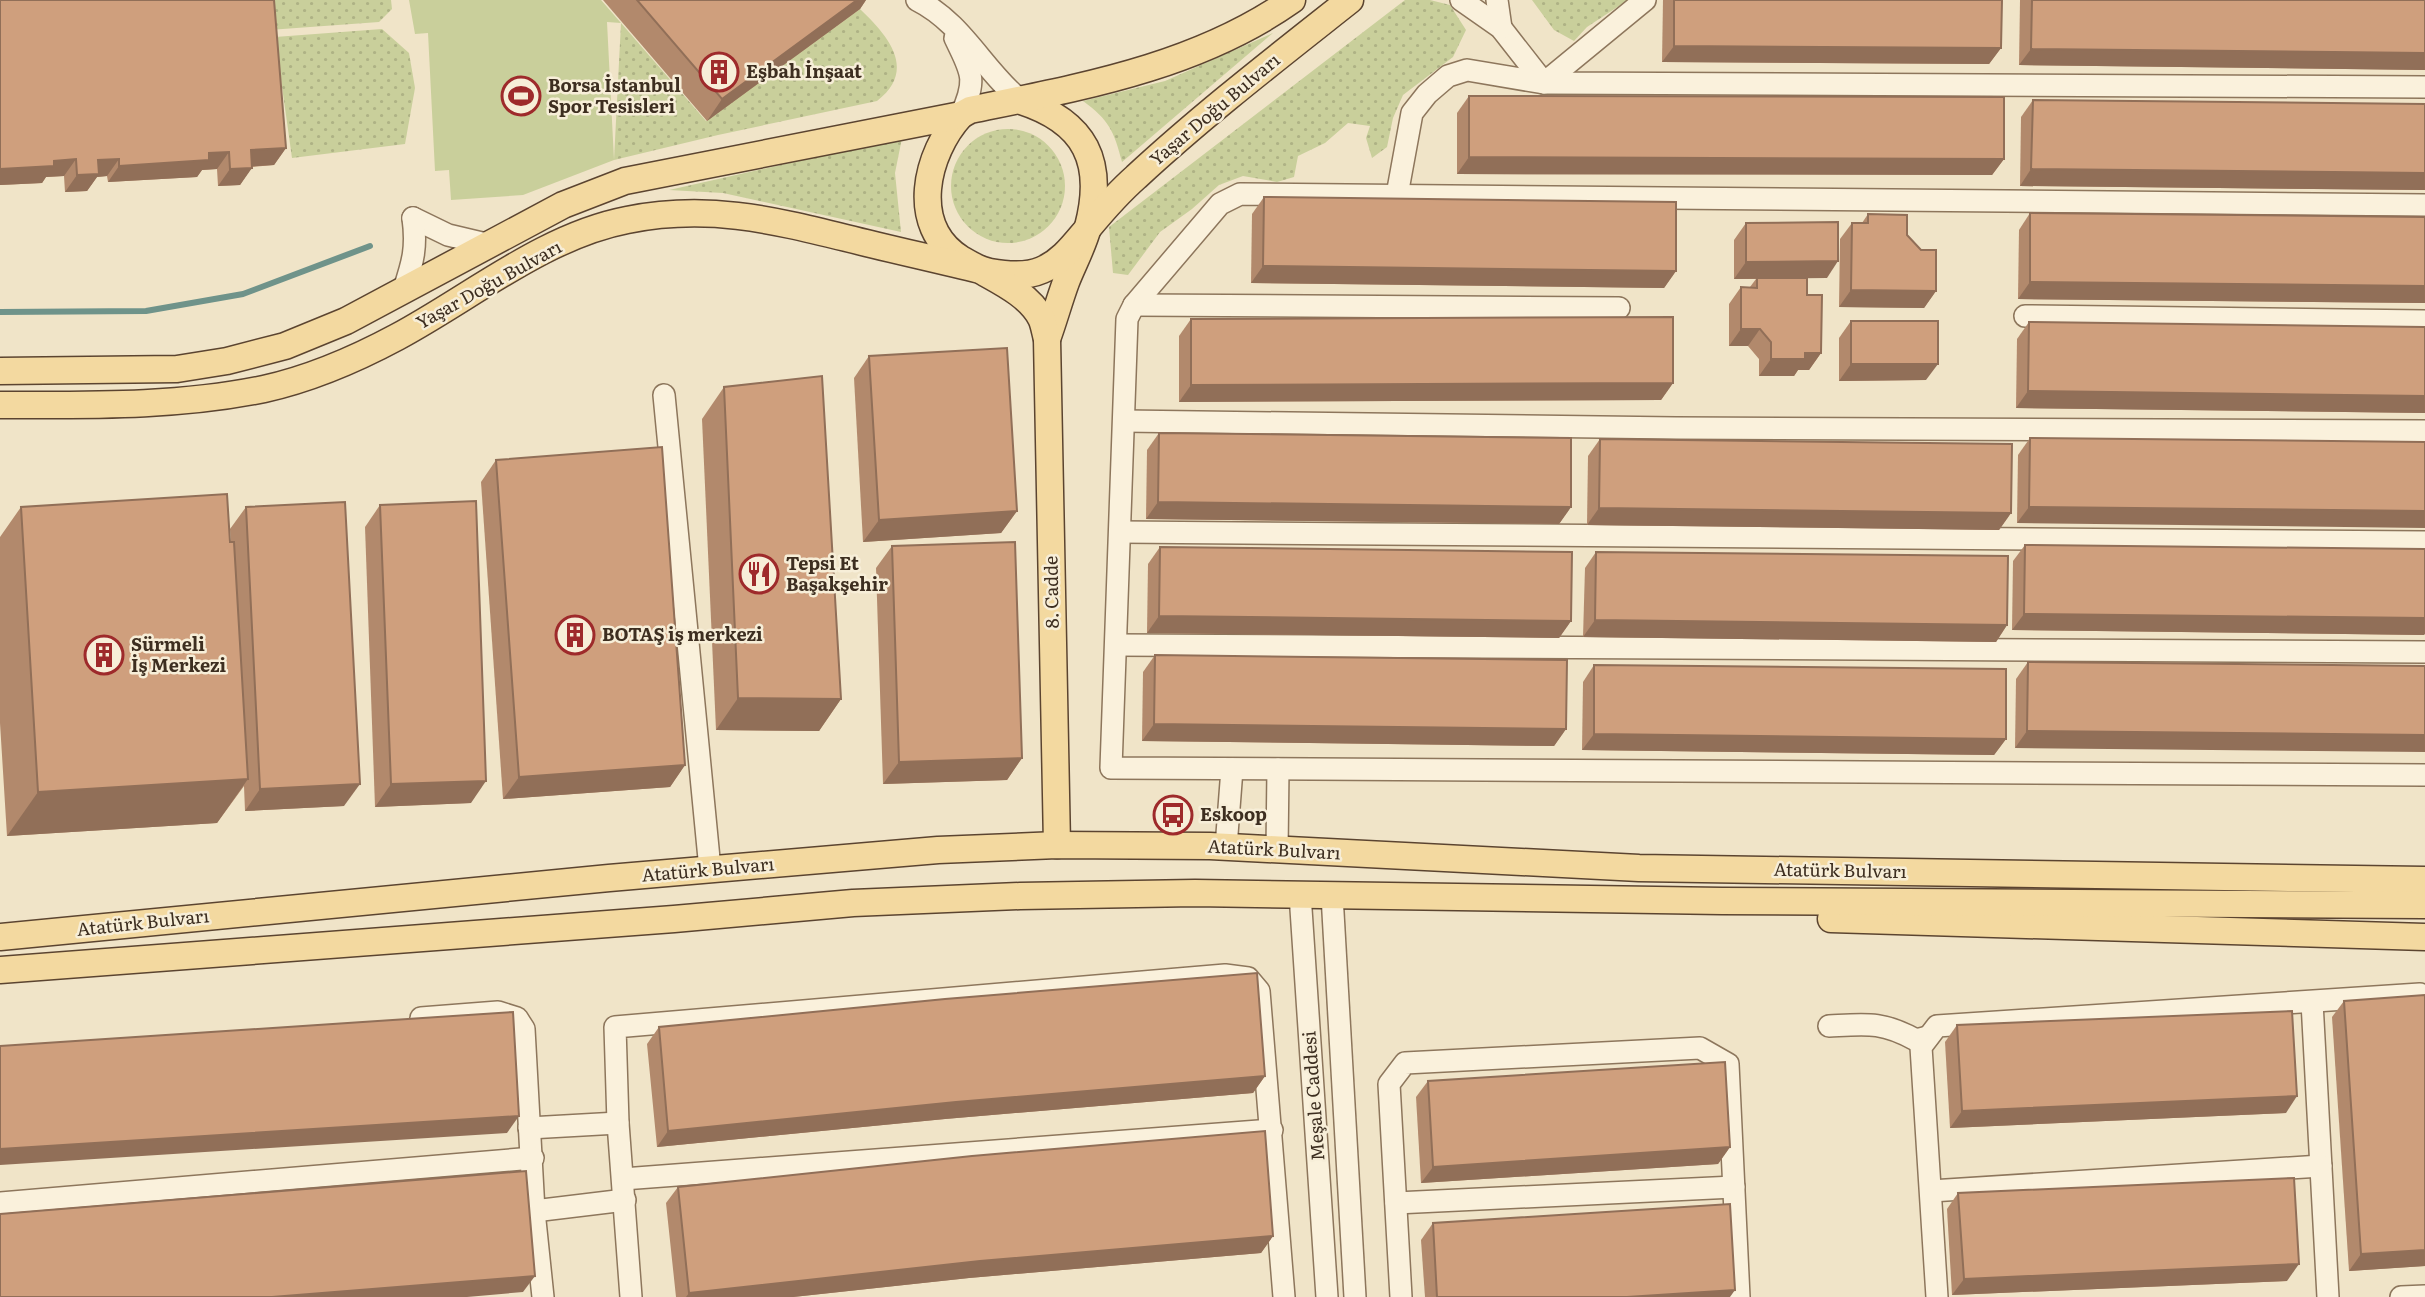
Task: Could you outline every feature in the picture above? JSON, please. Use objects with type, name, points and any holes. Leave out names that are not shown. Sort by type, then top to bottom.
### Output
[{"type":"main road","name":"Yaşar Doğu Bulvarı","points":[[0,371],[177,369],[227,361],[285,346],[346,321],[563,205],[625,181],[961,115],[970,110],[1021,101],[1151,68],[1210,46],[1274,13],[1292,0]]},
{"type":"main road","name":"Yaşar Doğu Bulvarı","points":[[0,405],[121,404],[205,398],[265,388],[311,375],[396,338],[545,251],[587,231],[626,220],[685,213],[729,214],[768,219],[1007,275],[1041,270],[1068,252],[1118,194],[1175,141],[1350,0]]},
{"type":"main road","name":"Yaşar Doğu Bulvarı","points":[[1021,101],[1065,123],[1088,150],[1094,169],[1095,192],[1087,229]]},
{"type":"main road","name":"Yaşar Doğu Bulvarı","points":[[961,115],[944,137],[931,166],[927,187],[929,210],[935,231],[942,243],[955,255],[1009,287],[1034,308],[1041,318],[1047,339]]},
{"type":"main road","points":[[1047,339],[1087,229]]},
{"type":"main road","name":"8. Cadde","points":[[1047,339],[1057,845]]},
{"type":"main road","name":"Atatürk Bulvarı","points":[[0,937],[710,869],[938,850],[1057,845],[1226,847],[1639,868],[2425,880]]},
{"type":"main road","points":[[1639,868],[1761,852],[2425,863]]},
{"type":"main road","points":[[1300,894],[1336,853]]},
{"type":"main road","name":"Atatürk Bulvarı","points":[[0,970],[674,919],[852,902],[1033,896],[1195,893],[1722,901],[2425,905]]},
{"type":"main road","points":[[1722,901],[1838,920],[2425,937]]},
{"type":"street","points":[[917,0],[945,17],[964,35],[1004,87],[1021,101]]},
{"type":"street","points":[[1461,0],[1501,28],[1544,82]]},
{"type":"street","points":[[1497,0],[1501,28]]},
{"type":"street","points":[[1544,82],[1645,0]]},
{"type":"street","points":[[945,17],[972,81],[970,95],[961,115]]},
{"type":"street","points":[[1397,195],[1412,113],[1427,94],[1448,76],[1467,69],[1544,82],[2425,87]]},
{"type":"street","points":[[2425,205],[1240,194],[1220,204],[1134,305],[1127,319],[1111,768],[2425,775]]},
{"type":"street","points":[[404,289],[414,260],[416,241],[413,218],[448,235],[486,244]]},
{"type":"street","points":[[1134,305],[1619,308]]},
{"type":"street","points":[[2025,316],[2425,321]]},
{"type":"street","points":[[664,395],[710,869]]},
{"type":"street","points":[[1124,421],[1676,428],[2425,431]]},
{"type":"street","points":[[1120,532],[2425,542]]},
{"type":"street","points":[[1116,645],[2425,652]]},
{"type":"street","points":[[1226,847],[1232,769]]},
{"type":"street","points":[[1277,850],[1278,769]]},
{"type":"street","name":"Meşale Caddesi","points":[[1300,894],[1327,1297]]},
{"type":"street","name":"Meşale Caddesi","points":[[1332,895],[1355,1297]]},
{"type":"street","points":[[631,1297],[618,1123],[615,1027],[1225,975],[1248,978],[1259,991],[1272,1130],[1280,1297]]},
{"type":"street","points":[[1937,1297],[1921,1047],[1937,1026],[2420,994],[2425,996]]},
{"type":"street","points":[[2312,1002],[2328,1297]]},
{"type":"street","points":[[401,1019],[498,1012],[517,1018],[524,1029],[534,1211],[543,1297]]},
{"type":"street","points":[[1829,1026],[1879,1024],[1916,1040],[1928,1037]]},
{"type":"street","points":[[1401,1297],[1389,1084],[1405,1063],[1700,1048],[1728,1064],[1740,1297]]},
{"type":"street","points":[[529,1129],[618,1123]]},
{"type":"street","points":[[534,1211],[624,1189],[1272,1130]]},
{"type":"street","points":[[0,1203],[533,1158]]},
{"type":"street","points":[[1931,1191],[2321,1166]]},
{"type":"street","points":[[1396,1203],[1734,1187]]},
{"type":"street","points":[[2401,1297],[2425,1296]]},
{"type":"green space","points":[[267,0],[391,0],[392,9],[379,22],[269,30]]},
{"type":"green space","name":"Borsa İstanbul Spor Tesisleri","points":[[409,0],[601,0],[621,23],[607,22],[614,160],[523,195],[451,200],[449,170],[435,171],[428,33],[415,34]]},
{"type":"green space","points":[[1405,0],[1430,0],[1450,5],[1466,30],[1453,57],[1403,95],[1393,118],[1387,147],[1372,158],[1366,138],[1370,126],[1348,123],[1325,143],[1298,156],[1294,177],[1277,182],[1243,176],[1219,185],[1160,232],[1128,275],[1113,273],[1109,227]]},
{"type":"green space","points":[[1532,0],[1628,0],[1587,27],[1574,41],[1554,30]]},
{"type":"green space","points":[[860,9],[888,41],[897,65],[889,89],[877,101],[614,160],[621,23],[706,121]]},
{"type":"green space","points":[[382,29],[409,53],[415,88],[405,144],[292,158],[275,37]]},
{"type":"green space","points":[[1273,33],[1122,162],[1109,127],[1099,114],[1083,101],[1165,81]]},
{"type":"green space","points":[[1008,129],[1030,134],[1048,146],[1060,164],[1065,186],[1060,208],[1048,226],[1030,238],[1008,243],[986,238],[968,226],[956,208],[951,186],[956,164],[968,146],[986,134]]},
{"type":"green space","points":[[902,138],[895,173],[901,232],[723,193],[669,190]]},
{"type":"building","points":[[0,0],[274,0],[286,148],[251,150],[252,168],[230,169],[229,152],[209,153],[209,160],[119,166],[119,159],[98,160],[99,174],[77,175],[76,159],[54,161],[54,166],[0,169]]},
{"type":"building","name":"Eşbah İnşaat","points":[[637,0],[857,0],[722,99]]},
{"type":"building","points":[[1674,0],[2002,0],[2001,48],[1674,46]]},
{"type":"building","points":[[2032,0],[2425,0],[2425,53],[2031,49]]},
{"type":"building","points":[[1469,96],[2004,97],[2004,159],[1469,157]]},
{"type":"building","points":[[2033,100],[2425,104],[2425,173],[2031,169]]},
{"type":"building","points":[[1264,197],[1676,202],[1676,271],[1263,266]]},
{"type":"building","points":[[2030,213],[2425,217],[2425,286],[2030,282]]},
{"type":"building","points":[[1868,214],[1907,215],[1907,235],[1921,250],[1936,250],[1936,291],[1851,290],[1852,223],[1868,223]]},
{"type":"building","points":[[1838,222],[1838,261],[1746,262],[1746,223]]},
{"type":"building","points":[[1757,278],[1807,278],[1807,295],[1822,295],[1821,353],[1805,353],[1805,359],[1771,359],[1771,342],[1760,329],[1741,329],[1741,287],[1757,288]]},
{"type":"building","points":[[1673,317],[1673,383],[1191,385],[1191,319]]},
{"type":"building","points":[[1851,321],[1938,321],[1938,364],[1851,364]]},
{"type":"building","points":[[2029,322],[2425,327],[2425,396],[2028,391]]},
{"type":"building","points":[[1007,348],[1017,511],[879,520],[869,356]]},
{"type":"building","name":"Tepsi Et Başakşehir","points":[[822,376],[841,699],[738,698],[724,387]]},
{"type":"building","points":[[1159,433],[1571,438],[1571,507],[1158,502]]},
{"type":"building","points":[[2030,438],[2425,442],[2425,511],[2029,507]]},
{"type":"building","points":[[1600,439],[2012,444],[2011,513],[1599,508]]},
{"type":"building","name":"BOTAŞ iş merkezi","points":[[662,447],[685,765],[519,777],[496,460]]},
{"type":"building","name":"Sürmeli İş Merkezi","points":[[227,494],[230,542],[234,542],[248,779],[38,792],[21,507]]},
{"type":"building","points":[[476,501],[486,781],[391,784],[380,505]]},
{"type":"building","points":[[345,502],[360,784],[260,789],[246,507]]},
{"type":"building","points":[[1015,542],[1022,758],[899,762],[892,546]]},
{"type":"building","points":[[2025,545],[2425,549],[2425,618],[2024,614]]},
{"type":"building","points":[[1160,547],[1572,552],[1571,621],[1159,616]]},
{"type":"building","points":[[1596,552],[2008,556],[2007,625],[1595,620]]},
{"type":"building","points":[[1155,655],[1567,660],[1566,729],[1154,724]]},
{"type":"building","points":[[2028,662],[2425,666],[2425,735],[2027,731]]},
{"type":"building","points":[[1594,665],[2006,669],[2006,739],[1594,734]]},
{"type":"building","points":[[1257,973],[1265,1076],[956,1102],[668,1131],[659,1027],[945,999]]},
{"type":"building","points":[[2425,995],[2425,1250],[2361,1254],[2344,1001]]},
{"type":"building","points":[[2292,1011],[2297,1096],[1962,1111],[1957,1025]]},
{"type":"building","points":[[513,1012],[519,1116],[0,1149],[0,1046]]},
{"type":"building","points":[[1725,1062],[1730,1147],[1433,1167],[1428,1081]]},
{"type":"building","points":[[1265,1131],[1273,1236],[980,1261],[689,1293],[678,1187],[972,1156]]},
{"type":"building","points":[[526,1171],[535,1276],[272,1297],[0,1297],[0,1214]]},
{"type":"building","points":[[2294,1178],[2299,1264],[1964,1279],[1958,1193]]},
{"type":"building","points":[[1730,1204],[1735,1290],[1627,1297],[1437,1297],[1433,1223]]},
{"type":"waterway","points":[[0,312],[146,311],[243,294],[370,246]]},
{"type":"place","name":"Eşbah İnşaat","points":[[719,72]]},
{"type":"place","name":"Borsa İstanbul Spor Tesisleri","points":[[521,96]]},
{"type":"place","name":"Tepsi Et Başakşehir","points":[[759,574]]},
{"type":"place","name":"BOTAŞ iş merkezi","points":[[575,635]]},
{"type":"place","name":"Sürmeli İş Merkezi","points":[[104,655]]},
{"type":"place","name":"Eskoop","points":[[1173,815]]}]
